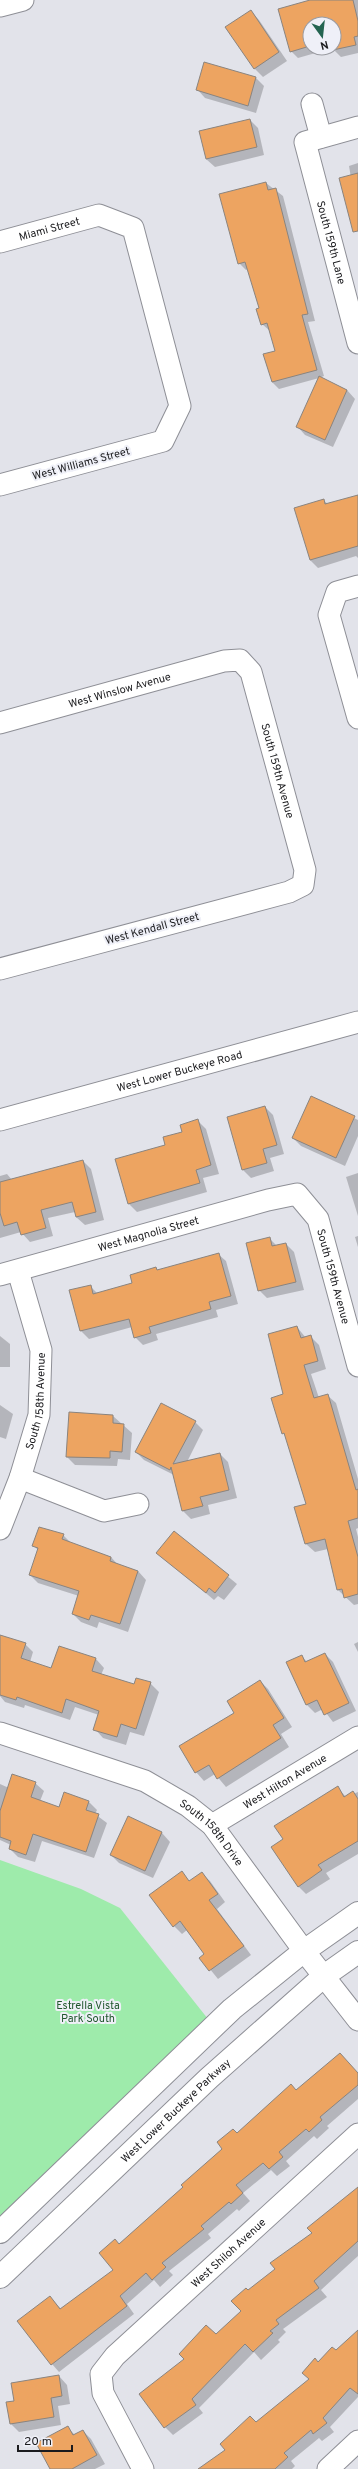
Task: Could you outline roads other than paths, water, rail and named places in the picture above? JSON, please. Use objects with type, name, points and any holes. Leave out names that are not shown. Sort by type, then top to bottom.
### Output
[{"type":"main road","points":[[0,2232],[232,2009],[304,1951],[358,1913]]},
{"type":"main road","name":"West Lower Buckeye Parkway","points":[[0,2277],[209,2078],[324,1976],[358,1952]]},
{"type":"street","points":[[0,6],[23,0]]},
{"type":"street","name":"South 159th Lane","points":[[312,104],[313,139],[358,343]]},
{"type":"street","points":[[313,139],[358,127]]},
{"type":"street","name":"Miami Street","points":[[0,242],[99,215],[133,228],[180,406],[163,441]]},
{"type":"street","name":"West Williams Street","points":[[0,485],[163,441]]},
{"type":"street","points":[[358,586],[337,592],[329,615],[358,718]]},
{"type":"street","name":"West Winslow Avenue","points":[[0,723],[224,661],[240,660]]},
{"type":"street","name":"South 159th Avenue","points":[[240,660],[251,672],[305,870],[303,885]]},
{"type":"street","name":"West Kendall Street","points":[[0,969],[288,892],[303,885]]},
{"type":"street","name":"West Lower Buckeye Road","points":[[0,1120],[358,1022]]},
{"type":"street","name":"South 159th Avenue","points":[[298,1194],[318,1219],[358,1366]]},
{"type":"street","name":"West Magnolia Street","points":[[9,1273],[268,1200],[298,1194]]},
{"type":"street","name":"South 158th Avenue","points":[[0,1529],[20,1478],[39,1415],[40,1350],[9,1273]]},
{"type":"street","points":[[20,1478],[104,1510],[138,1504]]},
{"type":"street","name":"South 158th Drive","points":[[0,1733],[145,1781],[188,1806],[212,1826],[304,1951],[358,2020]]},
{"type":"street","name":"West Hilton Avenue","points":[[212,1826],[358,1737]]},
{"type":"street","name":"West Shiloh Avenue","points":[[143,2469],[103,2393],[101,2374],[115,2356],[358,2134]]},
{"type":"street","points":[[328,2469],[358,2441]]},
{"type":"park label","name":"Estrella Vista Park South","points":[[88,2011]]}]
